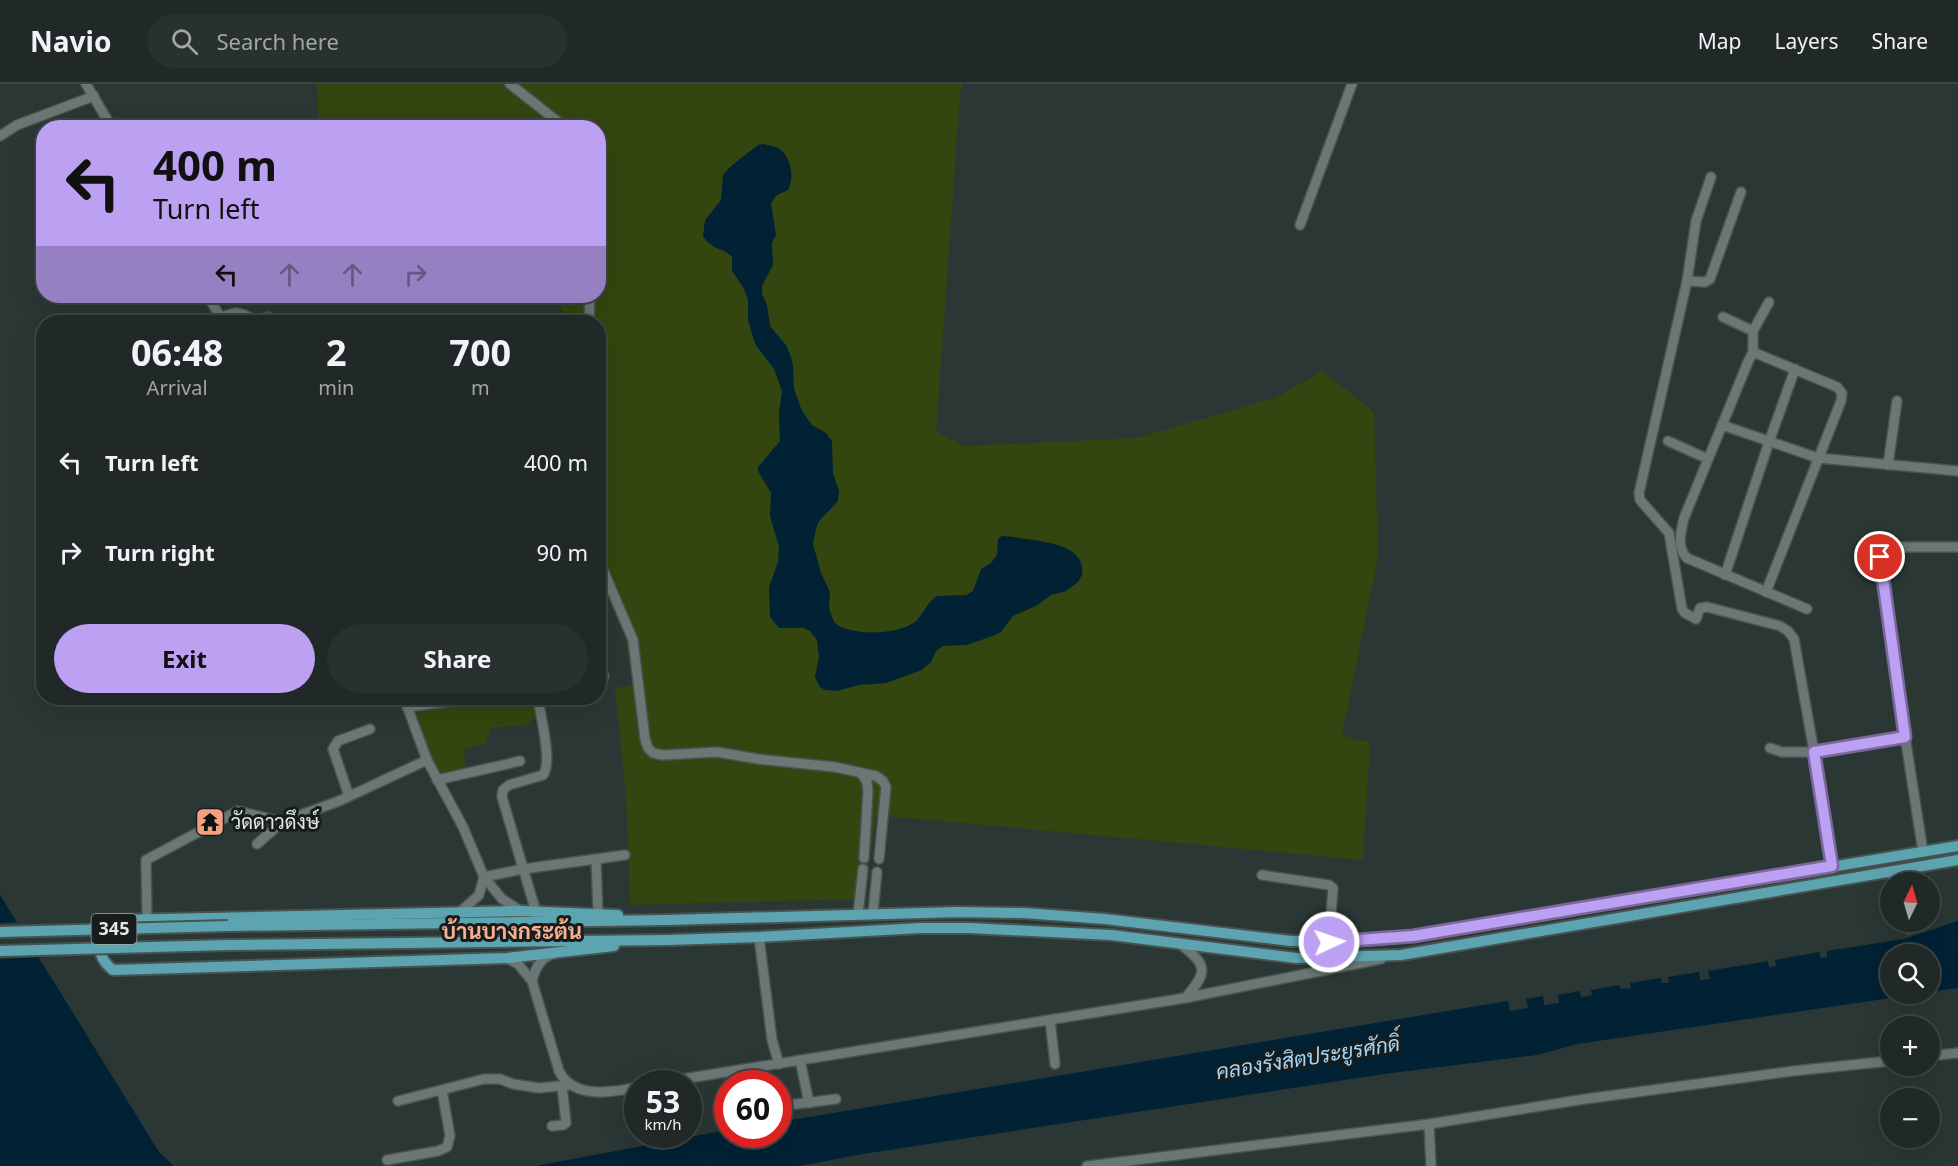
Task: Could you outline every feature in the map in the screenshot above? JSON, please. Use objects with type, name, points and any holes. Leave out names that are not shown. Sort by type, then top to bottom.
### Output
[{"type":"main road","name":"345","points":[[0,932],[991,912],[1065,916],[1258,939],[1329,942],[1413,936],[1958,846]]},
{"type":"main road","name":"345","points":[[1911,872],[1958,860]]},
{"type":"main road","name":"345","points":[[0,951],[228,945],[668,940],[921,928],[979,928],[1111,935],[1296,958],[1401,955],[1880,879]]},
{"type":"main road","points":[[667,920],[598,913],[521,911],[116,920],[106,924],[98,945],[106,965],[113,970],[507,958],[668,940]]},
{"type":"street","points":[[86,84],[108,120]]},
{"type":"street","points":[[510,84],[556,120]]},
{"type":"street","points":[[1300,225],[1352,84]]},
{"type":"street","points":[[0,136],[17,125],[94,96]]},
{"type":"street","points":[[1711,177],[1696,221],[1687,281],[1639,493],[1640,500],[1669,533],[1682,609],[1685,613],[1696,619],[1700,608],[1707,607],[1780,626],[1794,639],[1832,866]]},
{"type":"street","points":[[1687,281],[1705,282],[1710,279],[1741,192]]},
{"type":"street","points":[[1768,302],[1753,331],[1754,352],[1684,518],[1680,544],[1682,554],[1687,558],[1807,609]]},
{"type":"street","points":[[1723,317],[1753,331]]},
{"type":"street","points":[[1754,352],[1837,387],[1842,393],[1841,401],[1766,592]]},
{"type":"street","points":[[1725,574],[1768,442],[1795,369]]},
{"type":"street","points":[[1888,465],[1897,401]]},
{"type":"street","points":[[1722,425],[1818,458],[1958,471]]},
{"type":"street","points":[[1668,441],[1708,459]]},
{"type":"street","points":[[1923,852],[1880,557],[1883,550],[1890,547],[1958,547]]},
{"type":"street","points":[[606,577],[633,640],[648,748],[653,753],[663,755],[699,752],[731,753],[758,759],[836,766],[876,776],[883,781],[886,788],[879,859]]},
{"type":"street","points":[[406,705],[427,760],[463,827],[484,877],[502,899],[521,911]]},
{"type":"street","points":[[536,912],[502,797],[503,790],[509,785],[543,775],[546,771],[547,755],[539,705]]},
{"type":"street","points":[[349,796],[333,749],[338,741],[370,729]]},
{"type":"street","points":[[1770,748],[1782,752],[1814,752],[1905,737]]},
{"type":"street","points":[[257,844],[282,822],[349,796],[427,760]]},
{"type":"street","points":[[437,780],[520,761]]},
{"type":"street","points":[[862,774],[867,782],[868,791],[864,858]]},
{"type":"street","points":[[147,919],[146,860],[238,811],[282,822]]},
{"type":"street","points":[[484,877],[523,869],[625,855]]},
{"type":"street","points":[[596,859],[598,913]]},
{"type":"street","points":[[858,914],[863,869]]},
{"type":"street","points":[[873,913],[877,872]]},
{"type":"street","points":[[1262,875],[1329,885],[1333,888],[1329,942]]},
{"type":"street","points":[[460,912],[479,895],[484,877]]},
{"type":"street","points":[[759,937],[772,1040],[779,1064]]},
{"type":"street","points":[[1180,944],[1198,957],[1202,965],[1202,977],[1185,998]]},
{"type":"street","points":[[532,981],[539,963],[548,956],[563,952]]},
{"type":"street","points":[[702,1076],[1185,998],[1401,955]]},
{"type":"street","points":[[507,958],[524,970],[532,981],[559,1071],[566,1086],[566,1123],[552,1126]]},
{"type":"street","points":[[1050,1020],[1055,1064]]},
{"type":"street","points":[[1940,1055],[1958,1053]]},
{"type":"street","points":[[800,1060],[808,1103]]},
{"type":"street","points":[[1087,1166],[1429,1124],[1595,1098],[1880,1061]]},
{"type":"street","points":[[398,1101],[484,1079],[500,1079],[513,1084],[539,1088],[566,1086],[588,1091],[624,1091]]},
{"type":"street","points":[[387,1160],[438,1151],[447,1147],[450,1136],[442,1090]]},
{"type":"street","points":[[792,1105],[836,1100]]},
{"type":"street","points":[[1429,1124],[1431,1166]]},
{"type":"green space","points":[[317,84],[963,84],[960,94],[936,432],[965,446],[1137,438],[1275,398],[1322,371],[1374,412],[1378,558],[1342,735],[1370,743],[1363,860],[876,815],[864,899],[630,905],[626,794],[615,688],[633,685],[623,625],[606,587],[606,315],[563,315],[559,303],[606,303],[606,120],[319,120]]},
{"type":"green space","points":[[462,705],[537,705],[539,715],[526,725],[491,728],[486,744],[464,749],[465,767],[438,776],[412,715],[430,709]]},
{"type":"water","points":[[758,145],[776,147],[786,156],[791,180],[788,190],[777,195],[771,203],[776,235],[772,243],[773,265],[762,286],[762,294],[767,305],[770,326],[786,345],[790,354],[794,389],[802,411],[812,425],[826,433],[832,441],[833,473],[839,491],[838,501],[819,521],[813,544],[821,573],[830,592],[829,608],[834,622],[841,627],[862,632],[887,631],[908,626],[916,621],[937,596],[966,595],[973,591],[981,569],[991,563],[997,555],[998,539],[1002,536],[1063,547],[1072,551],[1082,565],[1082,575],[1078,582],[1066,591],[1051,595],[1036,606],[1013,616],[1001,632],[967,645],[943,646],[936,651],[931,662],[922,670],[886,683],[859,685],[837,691],[825,690],[820,687],[815,677],[819,657],[817,640],[810,631],[803,628],[779,628],[770,617],[769,587],[778,562],[779,547],[770,516],[771,493],[758,467],[780,441],[779,413],[782,391],[774,369],[755,344],[748,320],[748,300],[743,287],[732,271],[732,257],[714,247],[703,236],[705,220],[721,200],[723,175]]},
{"type":"water","points":[[0,895],[159,1152],[174,1166],[0,1166]]},
{"type":"water","name":"คลองรังสิตประยูรศักดิ์","points":[[1958,921],[1958,988],[1940,990],[1940,944],[1880,944],[1880,1000],[1577,1044],[1537,1055],[1384,1074],[863,1154],[799,1166],[536,1166],[632,1148],[702,1148],[702,1135],[714,1132],[714,1148],[792,1148],[792,1120],[1508,1001],[1510,1011],[1528,1008],[1526,999],[1543,996],[1544,1005],[1559,1003],[1558,995],[1580,991],[1581,997],[1592,995],[1591,990],[1619,985],[1621,989],[1631,988],[1630,983],[1661,978],[1662,983],[1669,983],[1668,977],[1699,972],[1700,980],[1710,979],[1708,971],[1768,961],[1769,967],[1776,966],[1775,960],[1819,952],[1821,958],[1827,957],[1827,951],[1904,939],[1925,932],[1940,932],[1940,927]]},
{"type":"pier","points":[[20,922],[42,957],[0,959],[0,923]]},
{"type":"place","name":"วัดดาวดึงษ์","points":[[210,822]]},
{"type":"district","name":"บ้านบางกระต้น","points":[[512,931]]},
{"type":"route","points":[[1329,942],[1384,940],[1413,936],[1832,866],[1814,752],[1905,737],[1880,557]]}]
